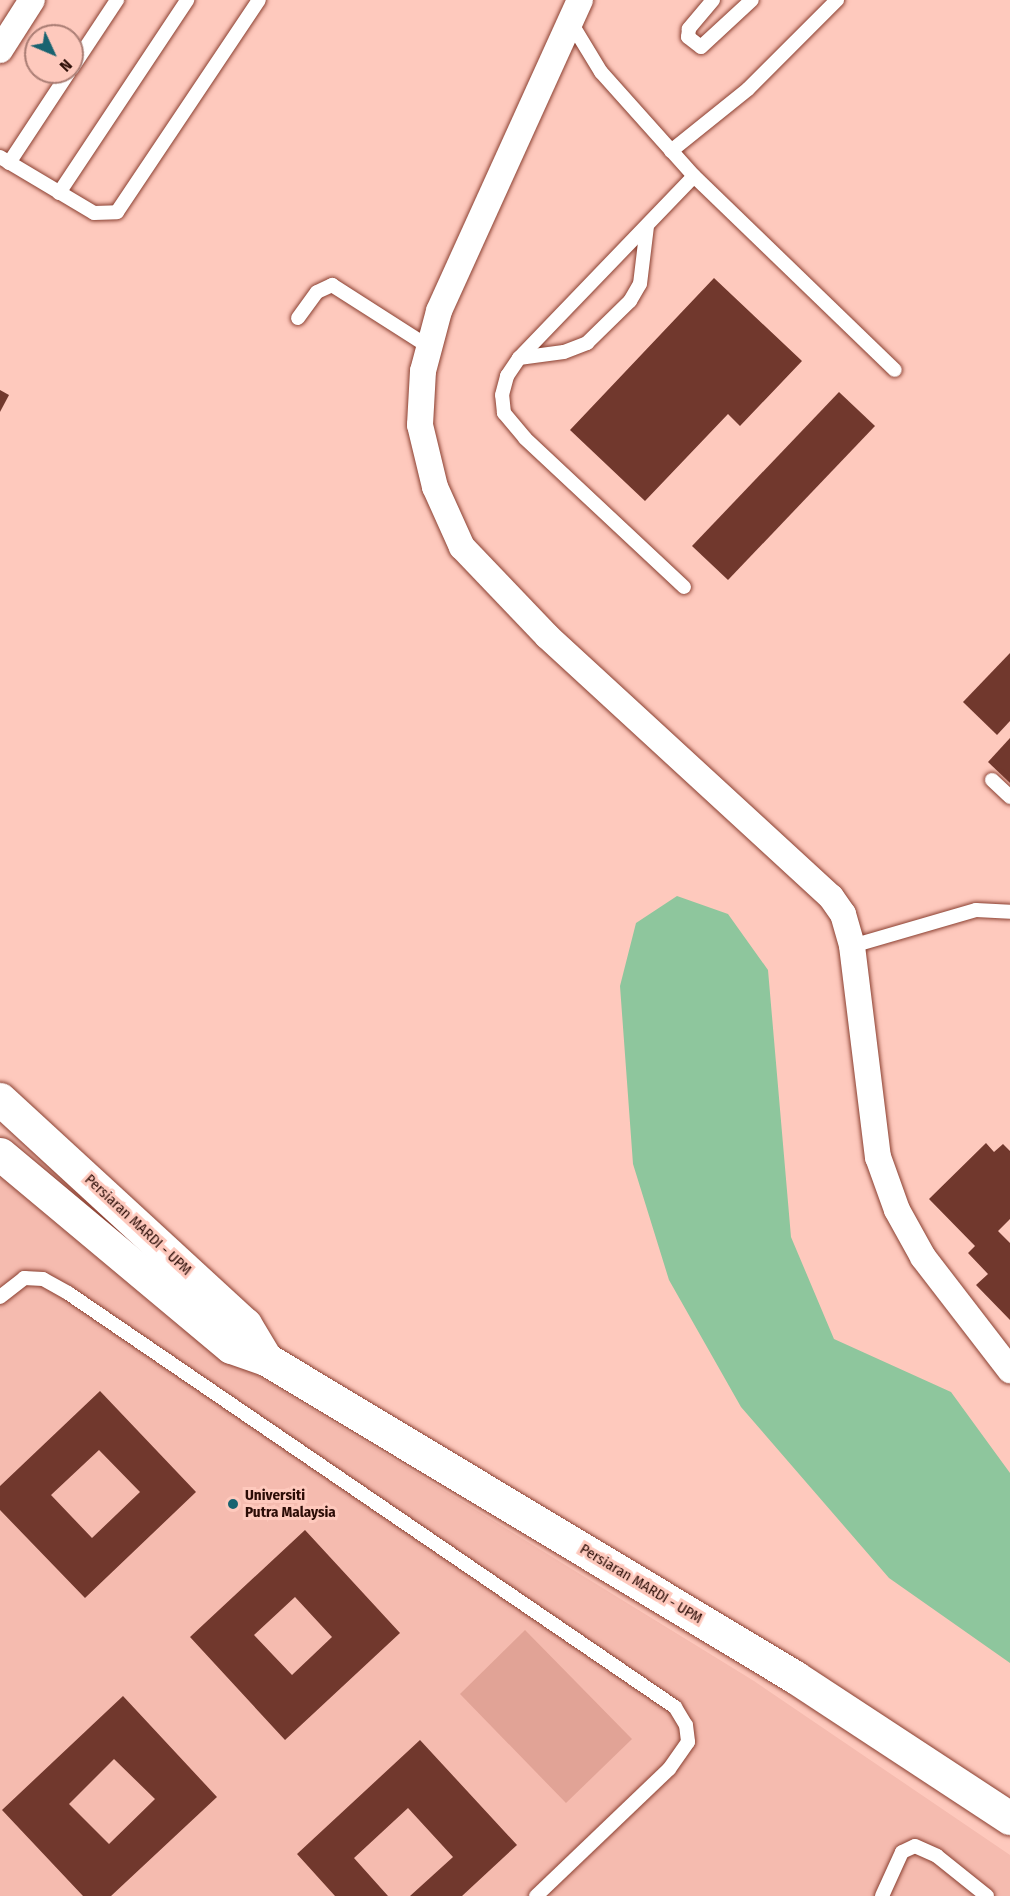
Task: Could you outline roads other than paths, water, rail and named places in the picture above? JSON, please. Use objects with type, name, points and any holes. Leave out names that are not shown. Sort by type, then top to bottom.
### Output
[{"type":"street","points":[[0,50],[32,0]]},
{"type":"street","points":[[575,10],[439,311],[423,371],[420,425],[435,487],[446,519],[462,547],[547,636],[831,897],[843,914],[852,946],[878,1157],[897,1210],[923,1257],[1010,1370]]},
{"type":"street","name":"Persiaran MARDI - UPM","points":[[0,1099],[245,1324],[266,1359]]},
{"type":"street","name":"Persiaran MARDI - UPM","points":[[0,1154],[231,1347],[266,1359],[795,1677],[1010,1818]]},
{"type":"lane","points":[[84,50],[117,0]]},
{"type":"lane","points":[[59,193],[187,0]]},
{"type":"lane","points":[[60,84],[4,160],[94,213],[117,212],[259,0]]},
{"type":"lane","points":[[713,0],[689,28],[688,38],[701,46],[752,0]]},
{"type":"lane","points":[[671,151],[748,89],[837,0]]},
{"type":"lane","points":[[575,10],[601,72],[671,151],[694,176],[896,370]]},
{"type":"lane","points":[[684,587],[525,438],[504,414],[502,395],[507,376],[519,358],[694,176]]},
{"type":"lane","points":[[519,358],[564,352],[587,343],[630,301],[640,284],[647,226]]},
{"type":"lane","points":[[298,318],[316,292],[332,285],[429,347]]},
{"type":"lane","points":[[992,780],[1010,798]]},
{"type":"lane","points":[[852,946],[976,910],[1010,912]]},
{"type":"lane","points":[[0,1297],[24,1278],[43,1280],[68,1293],[675,1707],[686,1725],[688,1742],[669,1769],[536,1896]]},
{"type":"lane","points":[[882,1896],[902,1852],[915,1846],[937,1856],[987,1896]]},
{"type":"place","name":"Universiti Putra Malaysia","points":[[233,1504]]}]
